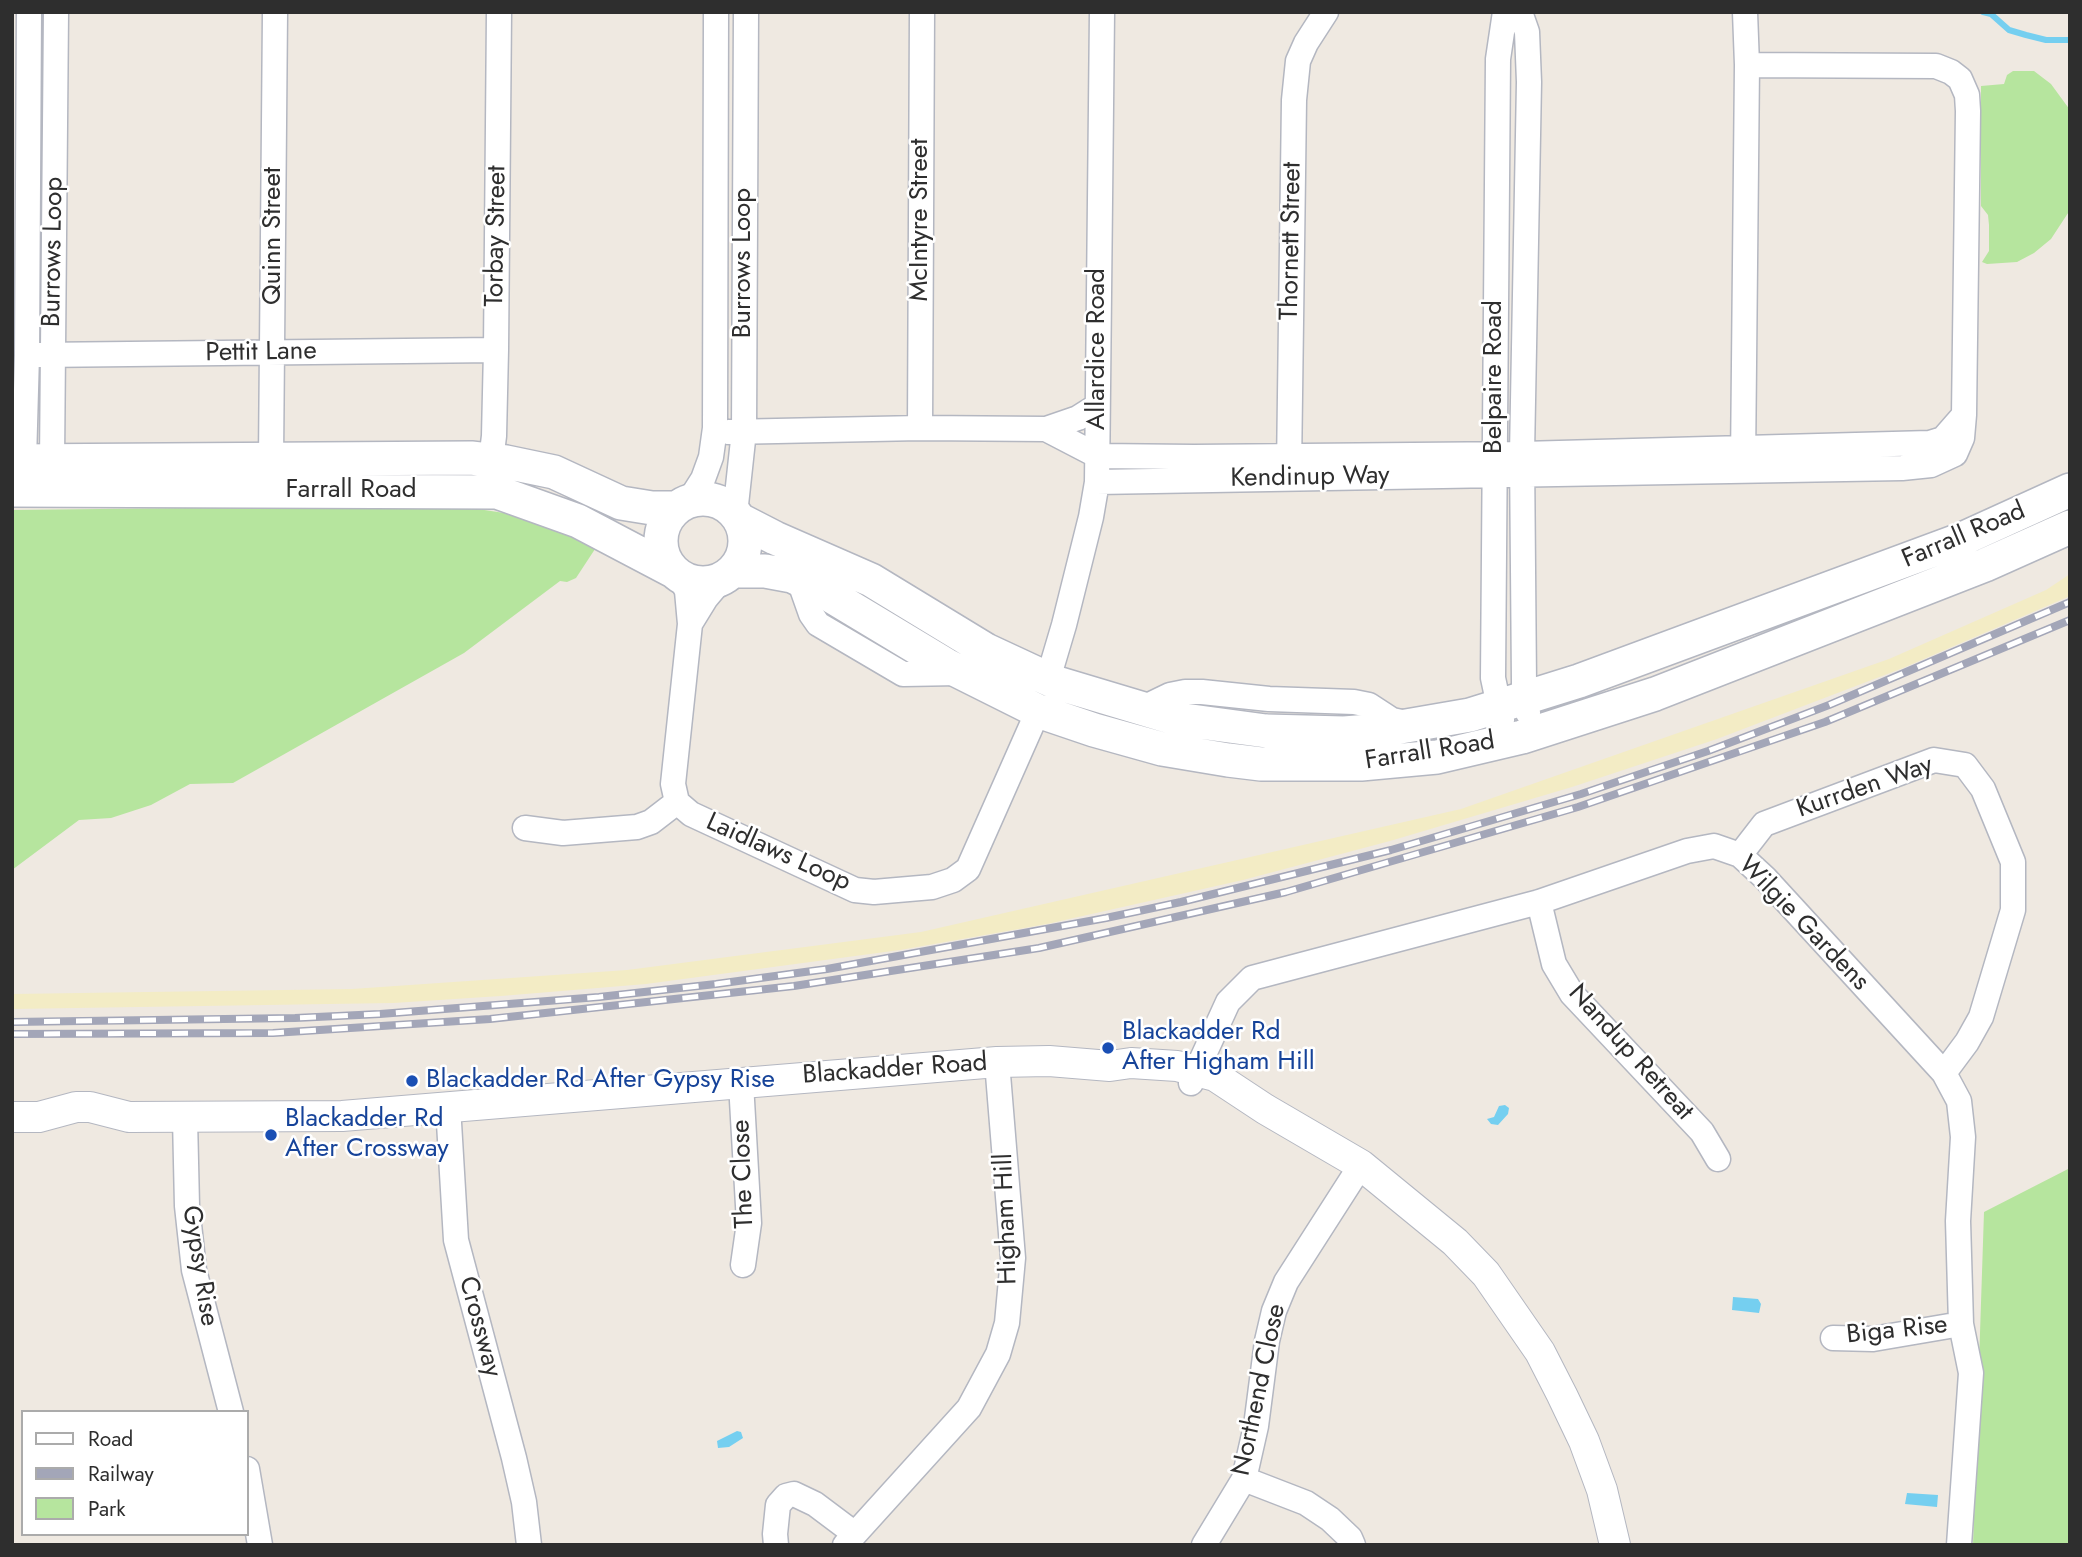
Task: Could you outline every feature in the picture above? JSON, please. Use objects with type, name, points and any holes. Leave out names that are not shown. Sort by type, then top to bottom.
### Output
[{"type":"main road","name":"Farrall Road","points":[[30,476],[271,459],[441,457],[491,460],[554,471],[621,503],[652,508],[683,505]]},
{"type":"main road","name":"Farrall Road","points":[[30,476],[497,492],[578,521],[676,573]]},
{"type":"main road","name":"Farrall Road","points":[[737,517],[775,538],[872,580],[986,650],[1048,679],[1177,719],[1266,731],[1344,733],[1470,715],[1579,681],[1959,540],[2070,490]]},
{"type":"main road","points":[[704,499],[718,501],[737,517],[745,533],[745,547],[741,560],[728,575],[710,583],[696,583],[676,573],[665,559],[662,533],[667,519],[683,505],[704,499]]},
{"type":"main road","name":"Farrall Road","points":[[728,575],[765,571],[799,580],[963,673],[1038,711],[1162,750],[1261,764],[1361,764],[1437,757],[1521,737],[1655,694],[1985,565],[2070,527]]},
{"type":"main road","name":"Farrall Road","points":[[1738,622],[1776,621],[1870,587],[1884,589],[1888,594],[1888,603]]},
{"type":"street","name":"Burrows Loop","points":[[29,12],[27,355],[30,476]]},
{"type":"street","name":"Burrows Loop","points":[[30,476],[53,355],[56,12]]},
{"type":"street","name":"Quinn Street","points":[[271,459],[275,12]]},
{"type":"street","name":"Torbay Street","points":[[491,460],[496,350],[499,12]]},
{"type":"street","name":"Burrows Loop","points":[[683,505],[707,468],[714,434],[716,12]]},
{"type":"street","name":"Burrows Loop","points":[[737,517],[744,431],[746,12]]},
{"type":"street","name":"McIntyre Street","points":[[920,428],[922,12]]},
{"type":"street","name":"Allardice Road","points":[[1048,679],[1091,517],[1097,482],[1102,12]]},
{"type":"street","name":"Thornett Street","points":[[1289,466],[1294,100],[1298,61],[1325,12]]},
{"type":"street","name":"Belpaire Road","points":[[1505,12],[1498,59],[1493,678],[1512,702]]},
{"type":"street","name":"Belpaire Road","points":[[1520,12],[1527,32],[1529,82],[1522,465],[1512,702],[1521,737]]},
{"type":"street","points":[[1743,458],[1747,65],[1745,12]]},
{"type":"street","points":[[28,40],[56,39]]},
{"type":"street","name":"Kendinup Way","points":[[1097,482],[1194,469],[1522,465],[1743,458],[1902,468],[1931,465],[1955,453],[1962,438],[1964,415],[1968,111],[1967,94],[1959,79],[1951,72],[1936,66],[1747,65]]},
{"type":"street","points":[[716,86],[744,85]]},
{"type":"street","points":[[27,142],[55,142]]},
{"type":"street","points":[[715,188],[744,188]]},
{"type":"street","points":[[27,245],[54,246]]},
{"type":"street","points":[[715,292],[744,291]]},
{"type":"street","name":"Pettit Lane","points":[[27,355],[496,350]]},
{"type":"street","points":[[714,434],[744,431],[920,428],[1046,429],[1077,418],[1097,406]]},
{"type":"street","points":[[1046,429],[1098,456]]},
{"type":"street","name":"Kendinup Way","points":[[1098,456],[1194,469]]},
{"type":"street","name":"Laidlaws Loop","points":[[676,573],[687,591],[690,624],[673,784],[677,802],[691,814],[855,890],[874,892],[932,887],[953,880],[968,869],[1038,711]]},
{"type":"street","name":"Laidlaws Loop","points":[[690,624],[706,598],[728,575]]},
{"type":"street","name":"Kurrden Way","points":[[1740,855],[1764,824],[1934,760],[1965,765],[1983,789],[2013,862],[2013,910],[1981,1017],[1967,1042],[1944,1073]]},
{"type":"street","points":[[525,828],[563,833],[637,827],[651,822],[677,802]]},
{"type":"street","name":"Wilgie Gardens","points":[[1193,1077],[1228,1002],[1252,978],[1539,902],[1686,851],[1714,846],[1740,855],[1765,878],[1944,1073],[1959,1101],[1963,1137],[1958,1221],[1961,1324],[1971,1373],[1959,1545]]},
{"type":"street","name":"Nandup Retreat","points":[[1539,902],[1554,964],[1572,994],[1702,1132],[1718,1159]]},
{"type":"street","name":"Blackadder Road","points":[[12,1117],[39,1117],[76,1107],[90,1107],[129,1117],[342,1116],[997,1062],[1049,1061],[1110,1066],[1128,1076],[1193,1077],[1240,1106],[1265,1109],[1362,1165],[1455,1242],[1486,1274],[1541,1352],[1584,1441],[1602,1490],[1615,1545]]},
{"type":"street","name":"Higham Hill","points":[[776,1545],[778,1505],[786,1496],[794,1494],[816,1504],[850,1539],[969,1408],[998,1353],[1007,1323],[1013,1258],[997,1062]]},
{"type":"street","name":"The Close","points":[[741,1083],[749,1223],[743,1265]]},
{"type":"street","name":"Crossway","points":[[448,1106],[456,1240],[514,1458],[524,1502],[529,1545]]},
{"type":"street","name":"Gypsy Rise","points":[[185,1118],[187,1206],[194,1270],[230,1410]]},
{"type":"street","name":"Northend Close","points":[[1204,1545],[1244,1479],[1256,1426],[1267,1341],[1274,1311],[1286,1282],[1362,1165]]},
{"type":"street","name":"Biga Rise","points":[[1833,1338],[1873,1339],[1961,1324]]},
{"type":"street","points":[[248,1475],[260,1545]]},
{"type":"street","points":[[1244,1479],[1306,1503],[1330,1519],[1350,1538],[1353,1545]]},
{"type":"green space","points":[[2013,71],[2034,71],[2051,84],[2070,110],[2070,210],[2051,239],[2034,253],[2017,262],[1987,264],[1982,262],[1989,251],[1989,225],[1988,215],[1981,206],[1981,86],[2004,84],[2007,75]]},
{"type":"green space","points":[[451,505],[511,514],[597,546],[576,578],[567,582],[560,581],[464,653],[233,783],[190,784],[151,805],[111,818],[79,820],[12,870],[12,510]]},
{"type":"green space","points":[[2070,1168],[2070,1545],[1973,1545],[1984,1212]]},
{"type":"sand","points":[[2070,574],[2070,596],[1903,668],[1717,739],[1572,787],[1390,841],[1243,880],[1047,924],[900,950],[646,984],[501,996],[393,1003],[12,1009],[12,994],[352,989],[627,970],[921,932],[1461,809],[1889,659],[2046,590]]},
{"type":"water","points":[[1505,1105],[1509,1108],[1508,1114],[1498,1125],[1491,1124],[1487,1119],[1494,1117],[1499,1106]]},
{"type":"water","points":[[1733,1297],[1758,1299],[1761,1304],[1759,1313],[1732,1310]]},
{"type":"water","points":[[737,1431],[741,1432],[743,1438],[729,1447],[718,1448],[717,1441]]},
{"type":"water","points":[[1907,1493],[1938,1495],[1937,1507],[1905,1504]]},
{"type":"waterway","points":[[1983,12],[1991,14],[2009,30],[2046,40],[2070,40]]},
{"type":"railway","points":[[12,1022],[295,1018],[599,997],[827,969],[1106,918],[1391,850],[1581,794],[1708,751],[1829,705],[2070,602]]},
{"type":"railway","points":[[12,1034],[273,1033],[490,1019],[794,986],[1039,948],[1286,892],[1578,807],[1825,722],[2070,620]]},
{"type":"place","name":"Blackadder Rd After Higham Hill","points":[[1108,1048]]},
{"type":"place","name":"Blackadder Rd After Gypsy Rise","points":[[412,1081]]},
{"type":"place","name":"Blackadder Rd After Crossway","points":[[271,1135]]}]
